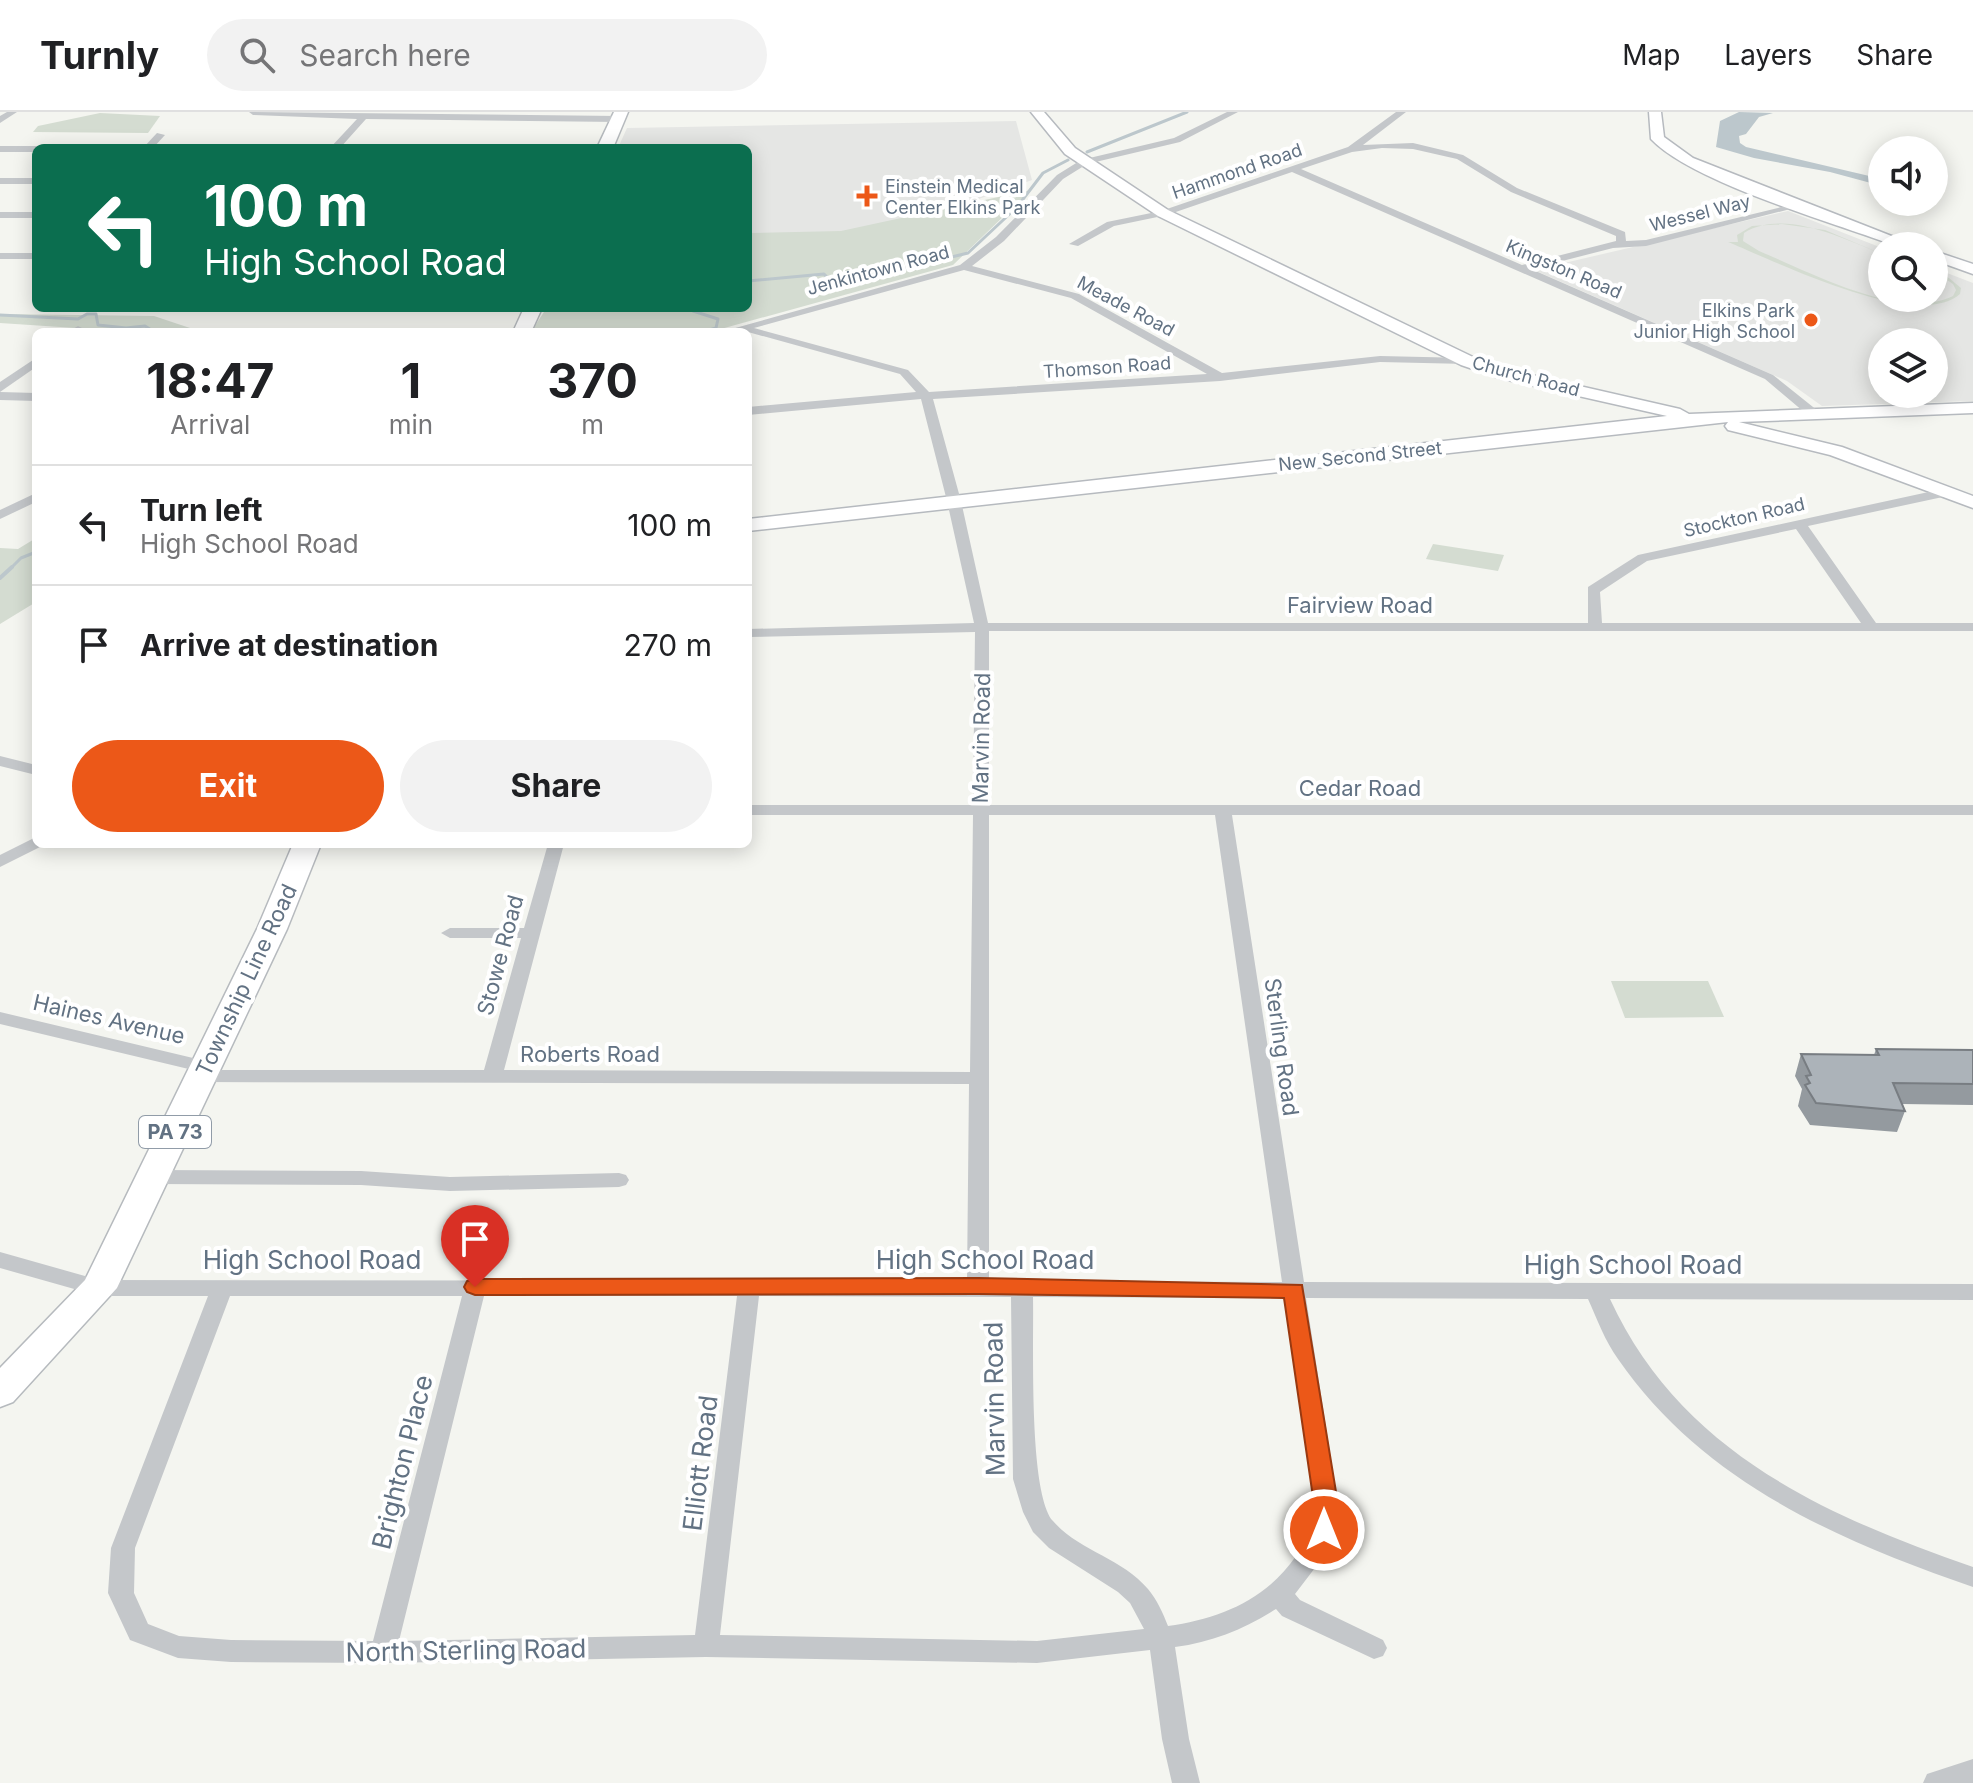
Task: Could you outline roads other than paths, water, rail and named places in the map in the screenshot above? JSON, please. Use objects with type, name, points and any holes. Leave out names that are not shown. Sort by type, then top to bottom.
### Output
[{"type":"main road","points":[[607,144],[620,116]]},
{"type":"main road","name":"Township Line Road","points":[[0,1392],[99,1288],[272,929],[305,848]]},
{"type":"street","points":[[0,120],[13,112]]},
{"type":"street","points":[[253,112],[620,116]]},
{"type":"street","name":"Church Road","points":[[1037,112],[1070,151],[1163,213],[1467,361],[1505,374],[1836,451],[1973,502]]},
{"type":"street","name":"Jenkintown Road","points":[[742,328],[964,267],[1000,239],[1060,177],[1084,162],[1177,140],[1234,112]]},
{"type":"street","name":"Hammond Road","points":[[1074,244],[1111,224],[1163,213],[1351,149],[1402,112]]},
{"type":"street","points":[[1655,112],[1658,139],[1688,161],[1871,232]]},
{"type":"street","points":[[339,144],[366,114]]},
{"type":"street","points":[[152,144],[160,135]]},
{"type":"street","points":[[1351,149],[1382,145],[1413,146],[1460,157],[1514,190],[1621,234],[1621,243],[1613,245]]},
{"type":"street","points":[[0,149],[32,149]]},
{"type":"street","name":"Kingston Road","points":[[1292,169],[1769,377],[1814,414]]},
{"type":"street","points":[[0,181],[32,181]]},
{"type":"street","name":"Wessel Way","points":[[1520,269],[1613,245],[1646,243],[1795,205]]},
{"type":"street","points":[[0,215],[32,215]]},
{"type":"street","points":[[0,256],[32,256]]},
{"type":"street","points":[[1948,260],[1973,269]]},
{"type":"street","name":"Meade Road","points":[[964,267],[1075,296],[1220,377]]},
{"type":"street","points":[[752,331],[904,372],[926,396]]},
{"type":"street","name":"Thomson Road","points":[[752,410],[1220,377],[1380,359],[1467,361]]},
{"type":"street","points":[[0,388],[32,364]]},
{"type":"street","points":[[0,396],[32,397]]},
{"type":"street","name":"Marvin Road","points":[[926,396],[954,501],[982,627],[978,1286]]},
{"type":"street","name":"New Second Street","points":[[752,525],[1699,418],[1973,408]]},
{"type":"street","points":[[1770,416],[1767,426],[1787,439]]},
{"type":"street","name":"Stockton Road","points":[[1595,628],[1593,590],[1643,558],[1947,492]]},
{"type":"street","points":[[0,515],[32,499]]},
{"type":"street","points":[[1799,523],[1871,626]]},
{"type":"street","name":"Fairview Road","points":[[752,633],[982,627],[1973,627]]},
{"type":"street","points":[[0,761],[32,769]]},
{"type":"street","name":"Cedar Road","points":[[752,810],[1973,810]]},
{"type":"street","name":"Sterling Road","points":[[1223,810],[1326,1504],[1324,1530],[1318,1542],[1297,1575],[1279,1594]]},
{"type":"street","points":[[0,862],[32,844]]},
{"type":"street","name":"Stowe Road","points":[[492,1078],[555,848]]},
{"type":"street","points":[[450,933],[530,933]]},
{"type":"street","name":"Haines Avenue","points":[[0,1018],[204,1072]]},
{"type":"street","name":"Roberts Road","points":[[204,1072],[492,1078],[979,1078]]},
{"type":"street","points":[[153,1177],[361,1178],[450,1184],[619,1180]]},
{"type":"street","name":"High School Road","points":[[0,1260],[99,1288],[978,1286],[1973,1292]]},
{"type":"street","name":"Brighton Place","points":[[383,1652],[475,1287]]},
{"type":"street","name":"Elliott Road","points":[[706,1646],[749,1287]]},
{"type":"street","name":"Marvin Road","points":[[1022,1287],[1025,1479],[1031,1506],[1045,1528],[1065,1546],[1117,1575],[1146,1604],[1163,1638],[1186,1783]]},
{"type":"street","name":"North Sterling Road","points":[[222,1288],[123,1548],[121,1593],[139,1632],[178,1647],[231,1651],[383,1652],[706,1646],[1037,1652],[1205,1632],[1238,1619],[1279,1594]]},
{"type":"street","points":[[1595,1291],[1625,1350],[1658,1394],[1699,1436],[1748,1475],[1823,1520],[1973,1577]]},
{"type":"street","points":[[1279,1594],[1291,1608],[1374,1648]]},
{"type":"street","points":[[1937,1783],[1973,1771]]},
{"type":"waterway","points":[[1087,152],[1187,112]]},
{"type":"waterway","points":[[752,281],[824,274],[832,282],[848,282],[968,253],[1017,207],[1043,173],[1068,160]]},
{"type":"waterway","points":[[696,312],[718,319],[716,328]]},
{"type":"waterway","points":[[0,315],[78,319],[87,314],[96,314],[98,325],[126,328]]},
{"type":"waterway","points":[[126,328],[148,328]]},
{"type":"waterway","points":[[12,567],[21,558],[32,554]]},
{"type":"waterway","points":[[0,578],[12,567]]},
{"type":"place","name":"Einstein Medical Center Elkins Park","points":[[867,196]]},
{"type":"place","name":"Elkins Park Junior High School","points":[[1811,320]]}]
